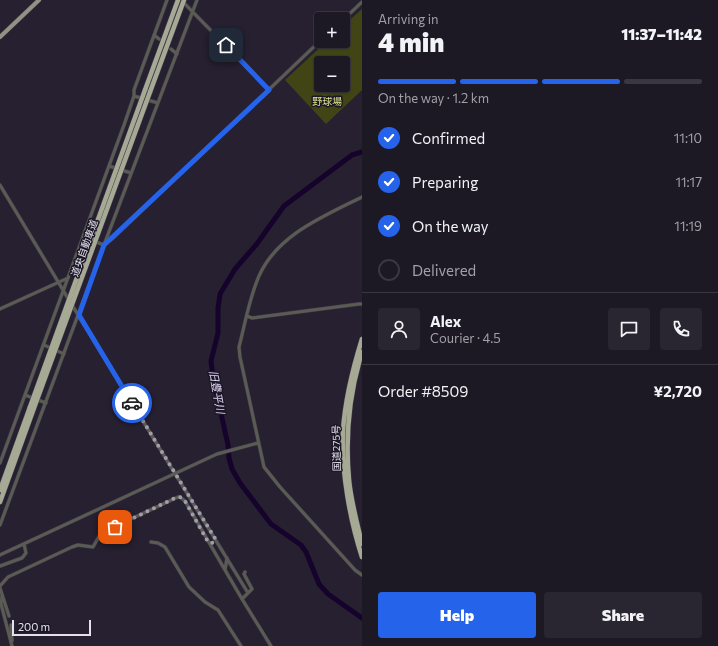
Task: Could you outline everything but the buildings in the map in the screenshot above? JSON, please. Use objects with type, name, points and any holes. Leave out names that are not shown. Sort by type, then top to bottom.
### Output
[{"type":"highway","name":"道央自動車道","points":[[0,502],[32,408],[148,91],[178,0]]},
{"type":"highway","name":"道央自動車道","points":[[148,91],[185,2]]},
{"type":"highway","name":"国道275号","points":[[362,339],[354,364],[344,420],[343,436],[345,481],[357,542],[362,557]]},
{"type":"highway","name":"国道275号","points":[[362,352],[347,422],[349,482],[362,544]]},
{"type":"highway","name":"道央自動車道","points":[[0,490],[8,476]]},
{"type":"main road","points":[[0,37],[39,0]]},
{"type":"street","points":[[0,463],[64,291],[167,0]]},
{"type":"street","points":[[0,522],[197,0]]},
{"type":"street","points":[[185,2],[269,90]]},
{"type":"street","points":[[350,13],[362,2]]},
{"type":"street","points":[[154,35],[159,39]]},
{"type":"street","points":[[104,245],[314,47]]},
{"type":"street","points":[[171,49],[177,54]]},
{"type":"street","points":[[134,96],[158,103]]},
{"type":"street","points":[[109,166],[131,173]]},
{"type":"street","points":[[0,185],[248,594]]},
{"type":"street","points":[[362,197],[298,232],[281,246],[264,266],[259,276],[239,348],[264,467],[280,487],[355,570],[362,574]]},
{"type":"street","points":[[83,237],[104,245]]},
{"type":"street","points":[[0,309],[68,278]]},
{"type":"street","points":[[247,316],[252,318],[362,304]]},
{"type":"street","points":[[44,346],[64,354]]},
{"type":"street","points":[[25,395],[46,403]]},
{"type":"street","points":[[0,555],[222,452],[258,443]]},
{"type":"street","points":[[9,616],[0,587],[8,577],[76,545],[93,547],[101,533],[180,497],[185,501],[271,646]]},
{"type":"street","points":[[208,542],[212,543],[216,540]]},
{"type":"street","points":[[151,542],[158,543],[165,547],[189,587],[205,602],[218,610],[241,646]]},
{"type":"street","points":[[0,566],[22,558],[26,553],[24,544]]},
{"type":"street","points":[[225,570],[227,558]]},
{"type":"street","points":[[242,599],[251,591],[252,588],[244,574],[245,572]]},
{"type":"street","points":[[2,596],[1,604],[12,645]]},
{"type":"street","points":[[11,625],[12,645]]},
{"type":"green space","name":"野球場","points":[[362,9],[362,90],[326,124],[285,80],[319,48],[350,48],[350,20]]},
{"type":"waterway","name":"旧豊平川","points":[[362,152],[352,155],[284,206],[256,245],[235,269],[220,294],[218,308],[218,333],[211,361],[213,377],[228,445],[229,458],[232,469],[240,483],[271,524],[301,545],[306,552],[319,584],[328,594],[362,618]]},
{"type":"way so far","points":[[115,527],[180,497],[185,501],[208,542],[212,543],[216,540],[132,403]]},
{"type":"route","points":[[132,403],[79,315],[104,245],[269,90],[226,45]]}]
